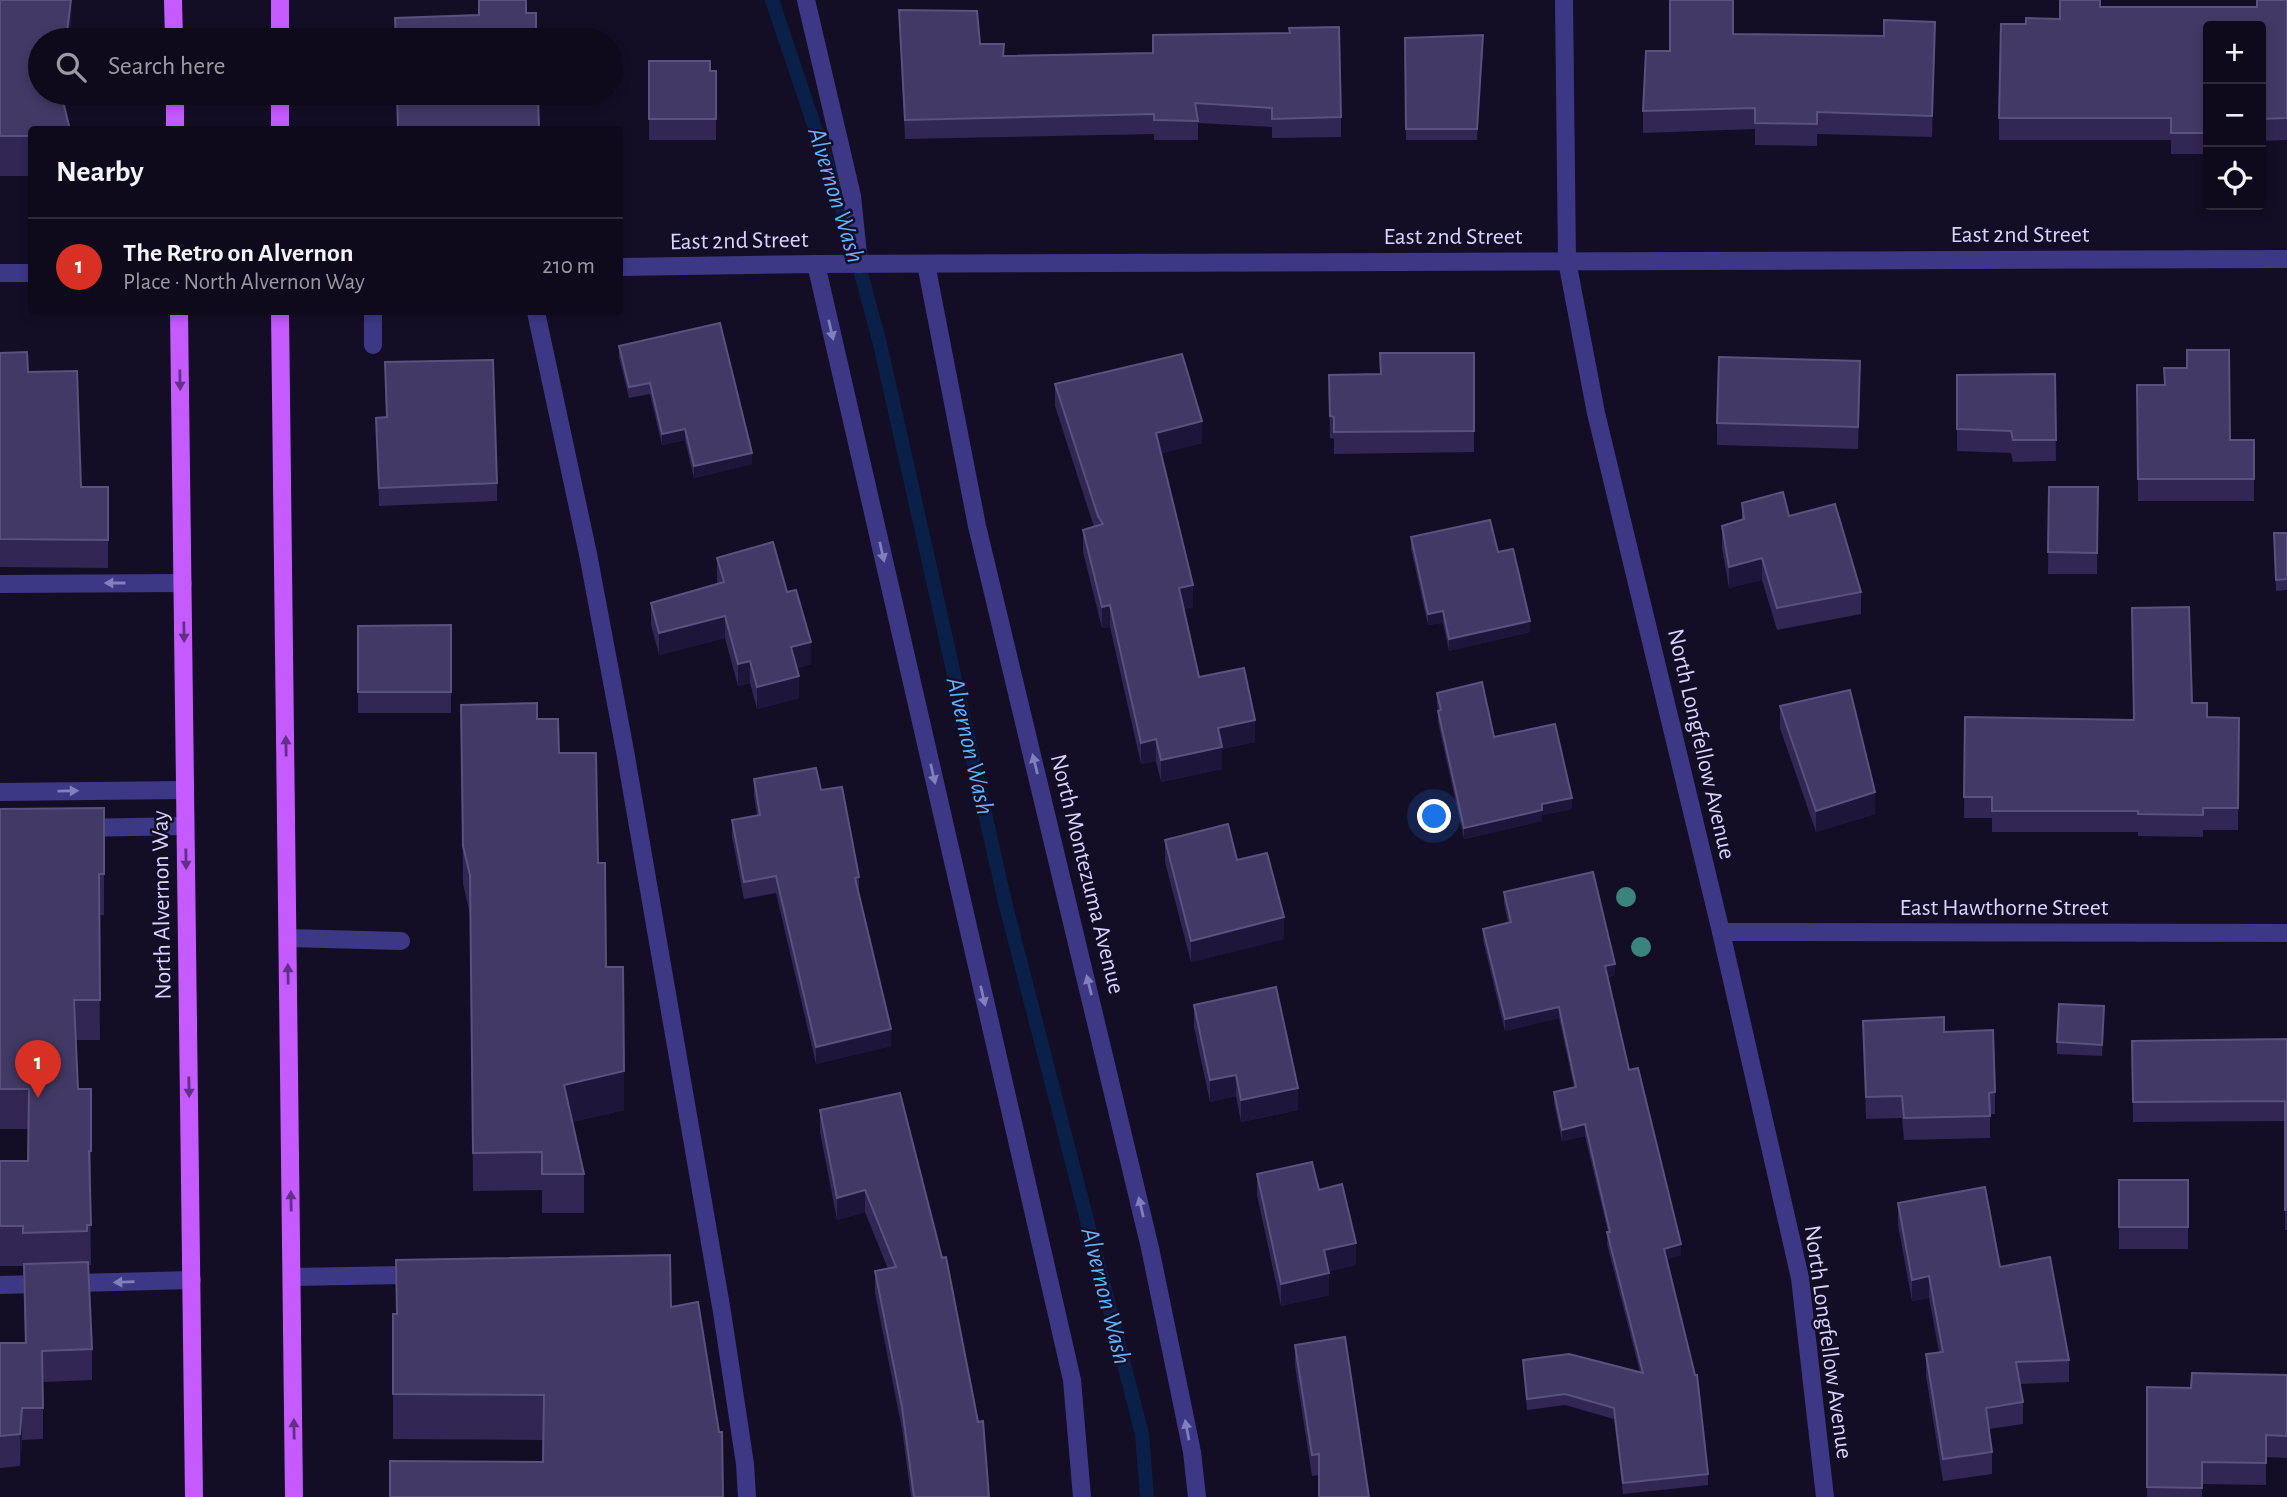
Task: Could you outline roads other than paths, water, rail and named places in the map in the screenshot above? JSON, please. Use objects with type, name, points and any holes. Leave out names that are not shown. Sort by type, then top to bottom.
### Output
[{"type":"main road","points":[[173,0],[174,28]]},
{"type":"main road","points":[[280,0],[280,28]]},
{"type":"main road","points":[[175,105],[176,126]]},
{"type":"main road","points":[[280,105],[280,126]]},
{"type":"main road","name":"North Alvernon Way","points":[[179,315],[194,1497]]},
{"type":"main road","points":[[280,315],[294,1497]]},
{"type":"street","points":[[806,0],[852,196],[859,264]]},
{"type":"street","name":"North Longfellow Avenue","points":[[1564,0],[1567,261],[1596,412],[1721,932],[1800,1278],[1825,1497]]},
{"type":"street","name":"East 2nd Street","points":[[623,267],[2287,259]]},
{"type":"street","points":[[816,264],[1072,1380],[1082,1497]]},
{"type":"street","name":"North Montezuma Avenue","points":[[926,264],[977,526],[1150,1248],[1192,1452],[1197,1497]]},
{"type":"street","points":[[0,273],[28,273]]},
{"type":"street","points":[[373,315],[373,345]]},
{"type":"street","points":[[537,315],[588,554],[625,751],[722,1312],[745,1464],[747,1497]]},
{"type":"street","points":[[0,584],[183,583]]},
{"type":"street","points":[[0,792],[186,790]]},
{"type":"street","points":[[64,828],[186,826]]},
{"type":"street","name":"East Hawthorne Street","points":[[1721,932],[2287,933]]},
{"type":"street","points":[[288,938],[401,941]]},
{"type":"street","points":[[292,1277],[404,1275]]},
{"type":"street","points":[[0,1285],[192,1280]]},
{"type":"waterway","name":"Alvernon Wash","points":[[772,0],[850,232]]},
{"type":"waterway","name":"Alvernon Wash","points":[[856,255],[880,344],[1004,898],[1142,1434],[1147,1497]]},
{"type":"place","name":"The Retro on Alvernon","points":[[38,1098]]}]
